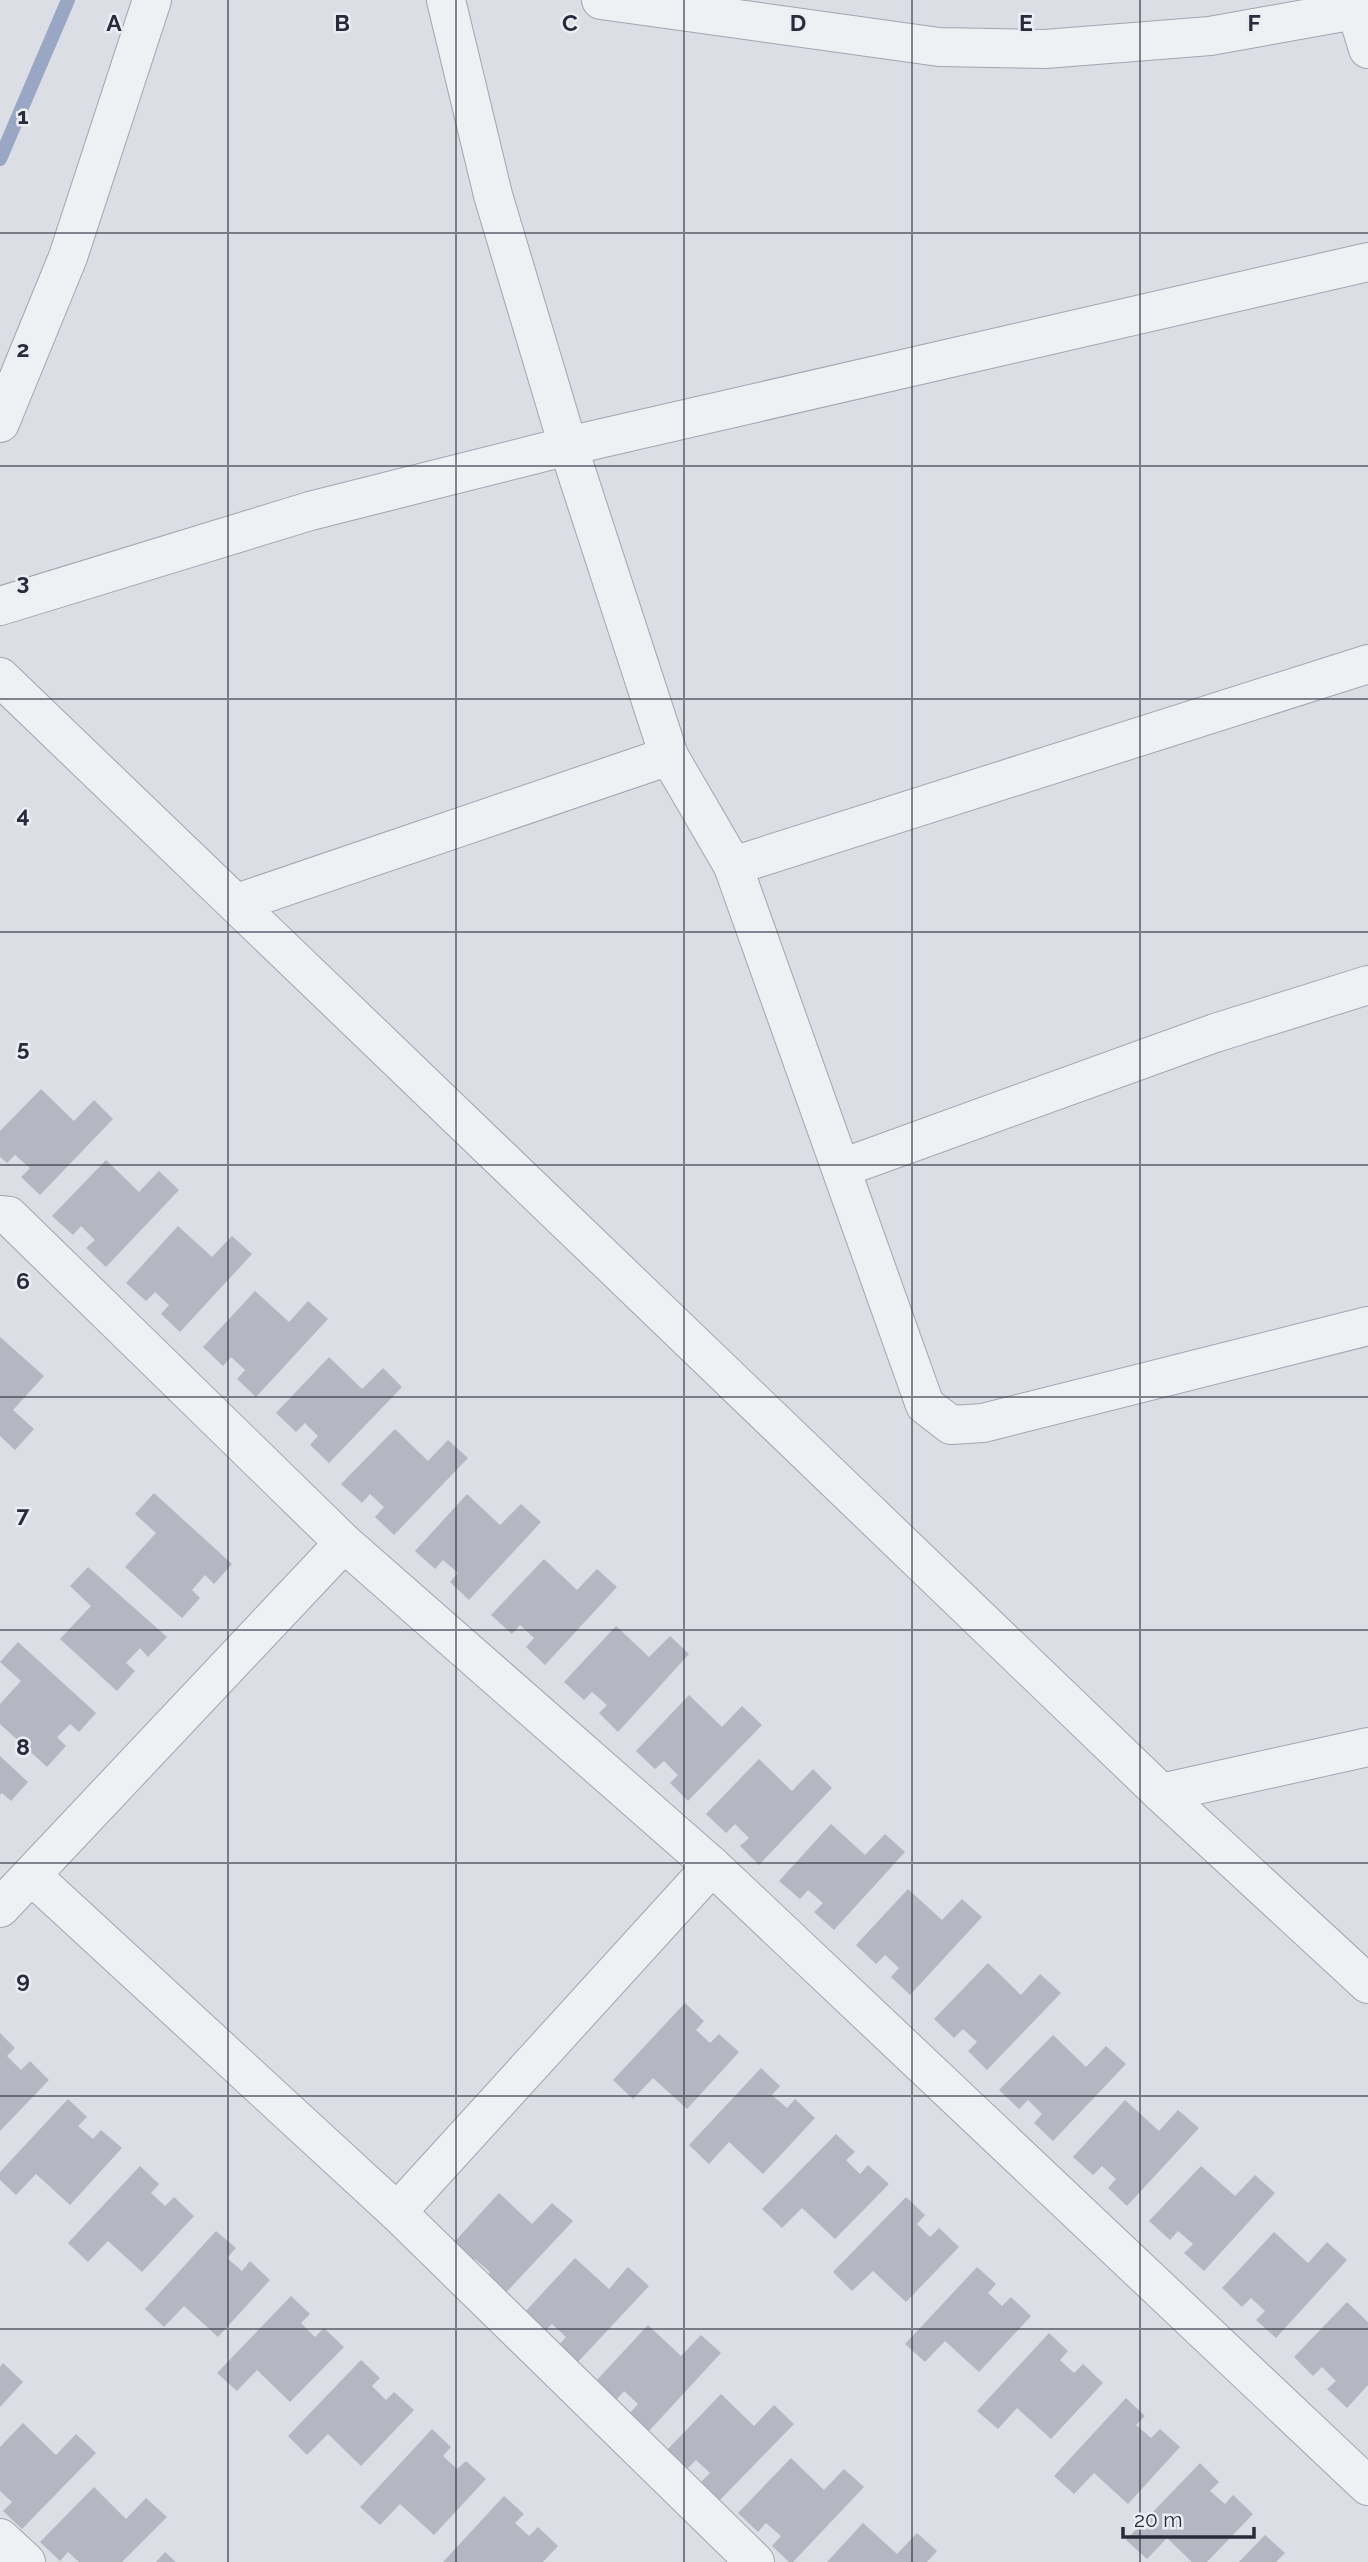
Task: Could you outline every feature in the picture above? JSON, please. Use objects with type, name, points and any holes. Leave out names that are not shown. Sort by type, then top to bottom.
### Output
[{"type":"street","points":[[0,423],[68,257],[152,0]]},
{"type":"street","points":[[446,0],[493,195],[568,446],[669,756],[733,866],[925,1405],[951,1425],[983,1423],[1368,1326]]},
{"type":"street","points":[[601,0],[939,47],[1045,48],[1210,36],[1354,5],[1368,49]]},
{"type":"street","points":[[0,606],[310,511],[568,446],[1368,262]]},
{"type":"street","points":[[733,866],[1368,664]]},
{"type":"street","points":[[0,677],[1161,1793],[1368,1984]]},
{"type":"street","points":[[237,903],[669,756]]},
{"type":"street","points":[[842,1168],[1215,1032],[1368,985]]},
{"type":"street","points":[[0,1214],[9,1216],[344,1544],[712,1866],[1368,2486]]},
{"type":"street","points":[[0,1908],[344,1544]]},
{"type":"street","points":[[1161,1793],[1368,1747]]},
{"type":"street","points":[[397,2212],[712,1866]]},
{"type":"street","points":[[31,1875],[397,2212],[755,2562]]},
{"type":"street","points":[[0,2538],[26,2562]]},
{"type":"building","points":[[41,1089],[74,1121],[94,1100],[113,1119],[40,1195],[21,1177],[30,1168],[15,1155],[7,1163],[0,1157],[0,1131]]},
{"type":"building","points":[[106,1160],[139,1192],[159,1171],[179,1190],[106,1267],[86,1248],[95,1240],[81,1226],[73,1235],[52,1216]]},
{"type":"building","points":[[178,1226],[212,1257],[232,1236],[252,1254],[180,1332],[161,1314],[169,1305],[155,1292],[146,1301],[126,1283]]},
{"type":"building","points":[[255,1291],[289,1322],[308,1301],[328,1319],[256,1397],[237,1379],[245,1370],[231,1357],[223,1366],[203,1347]]},
{"type":"building","points":[[0,1337],[44,1376],[13,1410],[34,1429],[15,1450],[0,1436]]},
{"type":"building","points":[[329,1357],[362,1389],[383,1368],[402,1387],[329,1463],[310,1445],[318,1436],[305,1423],[296,1432],[276,1413]]},
{"type":"building","points":[[395,1429],[428,1461],[448,1440],[468,1458],[394,1535],[375,1517],[384,1507],[370,1494],[362,1503],[341,1484]]},
{"type":"building","points":[[154,1493],[232,1564],[214,1584],[205,1575],[192,1590],[200,1598],[182,1618],[125,1567],[156,1533],[135,1514]]},
{"type":"building","points":[[467,1494],[500,1525],[521,1504],[541,1522],[469,1600],[450,1582],[458,1573],[443,1560],[435,1569],[415,1551]]},
{"type":"building","points":[[544,1559],[577,1590],[597,1569],[617,1587],[545,1665],[526,1647],[534,1638],[520,1625],[512,1634],[491,1615]]},
{"type":"building","points":[[88,1567],[167,1637],[148,1657],[140,1648],[126,1663],[135,1671],[117,1691],[60,1639],[91,1606],[70,1586]]},
{"type":"building","points":[[616,1626],[649,1657],[670,1636],[689,1654],[618,1732],[599,1713],[607,1705],[592,1692],[584,1700],[564,1682]]},
{"type":"building","points":[[18,1642],[96,1713],[79,1732],[70,1724],[57,1737],[66,1746],[47,1767],[0,1724],[0,1704],[21,1681],[0,1662]]},
{"type":"building","points":[[689,1695],[722,1727],[742,1706],[762,1725],[688,1801],[670,1783],[678,1775],[664,1761],[655,1769],[636,1751]]},
{"type":"building","points":[[0,1756],[28,1782],[11,1801],[2,1793],[0,1795]]},
{"type":"building","points":[[759,1759],[792,1791],[813,1769],[832,1788],[759,1865],[740,1846],[749,1838],[735,1824],[726,1833],[706,1814]]},
{"type":"building","points":[[831,1824],[865,1855],[885,1834],[905,1852],[834,1930],[814,1912],[823,1903],[808,1890],[800,1899],[779,1881]]},
{"type":"building","points":[[908,1889],[942,1920],[962,1899],[982,1917],[910,1995],[891,1977],[899,1968],[885,1955],[876,1964],[856,1945]]},
{"type":"building","points":[[988,1963],[1021,1995],[1040,1974],[1061,1993],[987,2070],[968,2051],[977,2042],[963,2029],[954,2038],[934,2019]]},
{"type":"building","points":[[685,2003],[704,2021],[696,2030],[710,2043],[719,2034],[739,2052],[687,2109],[653,2078],[633,2099],[613,2080]]},
{"type":"building","points":[[0,2033],[15,2048],[7,2056],[21,2070],[30,2061],[49,2080],[0,2131]]},
{"type":"building","points":[[1053,2035],[1086,2067],[1106,2046],[1126,2064],[1053,2141],[1034,2123],[1042,2114],[1028,2100],[1019,2109],[999,2090]]},
{"type":"building","points":[[761,2068],[780,2086],[772,2095],[787,2108],[795,2099],[815,2118],[763,2174],[729,2142],[709,2164],[689,2145]]},
{"type":"building","points":[[68,2099],[87,2117],[78,2126],[93,2139],[101,2130],[122,2148],[70,2205],[36,2174],[16,2195],[0,2180],[0,2172]]},
{"type":"building","points":[[1125,2100],[1159,2131],[1178,2110],[1199,2128],[1127,2206],[1108,2188],[1116,2179],[1102,2166],[1093,2175],[1073,2157]]},
{"type":"building","points":[[836,2134],[855,2152],[846,2160],[860,2174],[868,2165],[889,2184],[835,2239],[802,2208],[782,2228],[762,2209]]},
{"type":"building","points":[[140,2166],[159,2184],[151,2193],[165,2206],[174,2197],[194,2216],[142,2272],[108,2241],[88,2262],[68,2243]]},
{"type":"building","points":[[1201,2166],[1235,2196],[1255,2175],[1275,2193],[1204,2271],[1184,2253],[1193,2244],[1178,2231],[1170,2240],[1149,2221]]},
{"type":"building","points":[[499,2193],[532,2224],[552,2203],[573,2221],[500,2299],[482,2281],[490,2272],[475,2259],[467,2268],[447,2250]]},
{"type":"building","points":[[906,2197],[925,2215],[917,2224],[930,2237],[939,2228],[959,2247],[906,2302],[873,2271],[852,2291],[833,2272]]},
{"type":"building","points":[[216,2231],[236,2248],[227,2258],[242,2271],[250,2261],[270,2280],[218,2337],[184,2306],[164,2327],[145,2309]]},
{"type":"building","points":[[1274,2232],[1308,2263],[1327,2242],[1347,2260],[1276,2338],[1256,2320],[1265,2311],[1251,2298],[1242,2307],[1222,2288]]},
{"type":"building","points":[[575,2258],[609,2289],[628,2267],[649,2286],[577,2363],[558,2346],[566,2337],[552,2324],[543,2333],[523,2314]]},
{"type":"building","points":[[977,2267],[996,2284],[988,2293],[1002,2306],[1011,2297],[1031,2316],[979,2372],[945,2341],[925,2362],[905,2344]]},
{"type":"building","points":[[291,2296],[310,2314],[301,2323],[315,2337],[324,2328],[344,2347],[290,2402],[257,2370],[237,2391],[217,2373]]},
{"type":"building","points":[[1347,2302],[1368,2322],[1368,2385],[1347,2408],[1327,2389],[1336,2381],[1322,2367],[1313,2376],[1294,2357]]},
{"type":"building","points":[[648,2325],[681,2356],[701,2335],[721,2353],[649,2431],[630,2413],[638,2404],[624,2391],[616,2400],[596,2381]]},
{"type":"building","points":[[1049,2333],[1068,2351],[1060,2360],[1074,2373],[1083,2364],[1103,2383],[1051,2439],[1017,2408],[998,2429],[977,2411]]},
{"type":"building","points":[[361,2360],[380,2378],[372,2386],[386,2400],[394,2392],[414,2410],[361,2466],[328,2434],[307,2455],[288,2436]]},
{"type":"building","points":[[3,2363],[23,2382],[0,2407],[0,2367]]},
{"type":"building","points":[[721,2394],[754,2426],[774,2405],[794,2424],[720,2500],[701,2482],[710,2473],[696,2460],[687,2469],[667,2450]]},
{"type":"building","points":[[1126,2398],[1145,2416],[1136,2425],[1151,2438],[1160,2429],[1180,2447],[1128,2504],[1094,2473],[1074,2494],[1054,2476]]},
{"type":"building","points":[[23,2423],[56,2455],[76,2434],[96,2453],[22,2529],[3,2511],[12,2502],[0,2491],[0,2447]]},
{"type":"building","points":[[432,2429],[451,2447],[443,2456],[457,2469],[466,2461],[486,2479],[434,2535],[400,2504],[380,2525],[360,2507]]},
{"type":"building","points":[[791,2458],[824,2490],[844,2469],[864,2487],[793,2562],[789,2562],[772,2546],[781,2536],[766,2523],[758,2532],[738,2513]]},
{"type":"building","points":[[1200,2463],[1219,2482],[1210,2491],[1225,2504],[1233,2495],[1253,2514],[1207,2562],[1192,2562],[1167,2538],[1147,2559],[1126,2540]]},
{"type":"building","points":[[94,2487],[126,2519],[146,2498],[167,2517],[122,2562],[79,2562],[68,2552],[60,2561],[40,2542]]},
{"type":"building","points":[[504,2496],[524,2514],[515,2523],[529,2536],[538,2527],[558,2546],[543,2562],[443,2562]]},
{"type":"building","points":[[863,2523],[897,2554],[917,2533],[937,2551],[927,2562],[827,2562]]},
{"type":"building","points":[[1265,2535],[1285,2553],[1276,2562],[1239,2562]]},
{"type":"building","points":[[165,2552],[176,2562],[156,2562]]},
{"type":"waterway","points":[[0,159],[68,0]]}]
